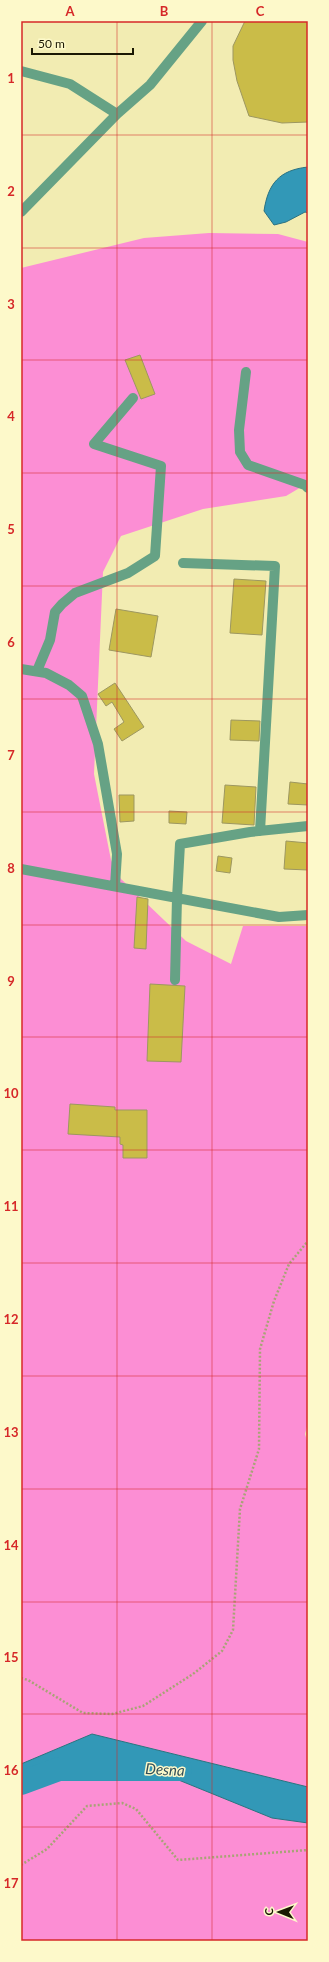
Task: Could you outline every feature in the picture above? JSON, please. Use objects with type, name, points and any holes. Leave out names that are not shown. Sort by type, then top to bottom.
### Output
[{"type":"street","points":[[21,212],[118,114],[150,85],[202,21]]},
{"type":"street","points":[[21,71],[70,84],[118,114]]},
{"type":"street","points":[[246,372],[239,430],[240,452],[248,465],[305,485],[308,488]]},
{"type":"street","points":[[37,671],[50,640],[55,612],[75,593],[128,573],[155,556],[161,466],[94,444],[133,398]]},
{"type":"street","points":[[183,563],[275,566],[260,831]]},
{"type":"street","points":[[21,669],[46,673],[69,685],[82,696],[100,752],[117,854],[115,886]]},
{"type":"street","points":[[175,980],[180,844],[260,831],[308,826]]},
{"type":"street","points":[[21,869],[279,917],[308,915]]},
{"type":"path","points":[[21,1678],[28,1680],[83,1713],[112,1714],[143,1706],[193,1674],[222,1651],[232,1630],[240,1509],[258,1449],[260,1348],[274,1301],[289,1264],[308,1241]]},
{"type":"path","points":[[21,1865],[47,1849],[87,1806],[122,1803],[136,1809],[178,1860],[308,1850]]},
{"type":"shaded area","points":[[209,233],[278,234],[308,242],[308,483],[286,496],[203,509],[121,536],[103,572],[94,774],[111,860],[121,879],[186,941],[231,964],[243,926],[308,926],[308,1423],[305,1434],[308,1444],[308,1787],[92,1734],[21,1764],[21,268],[144,238]]},
{"type":"shaded area","points":[[94,1760],[154,1770],[272,1818],[308,1823],[308,1941],[21,1941],[21,1782],[50,1763]]},
{"type":"water","points":[[308,167],[308,213],[305,212],[286,222],[274,225],[264,211],[268,193],[272,186],[282,175],[289,171]]},
{"type":"water","points":[[92,1734],[308,1787],[308,1823],[272,1818],[154,1770],[94,1760],[50,1763],[21,1782],[21,1764]]},
{"type":"building","points":[[245,21],[308,21],[308,122],[282,123],[249,116],[237,81],[233,60],[233,46]]},
{"type":"building","points":[[140,355],[155,394],[141,399],[125,360]]},
{"type":"building","points":[[234,579],[266,581],[262,635],[230,633]]},
{"type":"building","points":[[116,609],[158,616],[151,657],[109,650]]},
{"type":"building","points":[[115,683],[144,727],[122,741],[114,729],[124,722],[112,702],[106,706],[98,694]]},
{"type":"building","points":[[231,720],[260,721],[259,741],[230,740]]},
{"type":"building","points":[[290,782],[308,784],[308,805],[288,804]]},
{"type":"building","points":[[225,785],[256,787],[254,825],[222,823]]},
{"type":"building","points":[[119,795],[134,795],[134,821],[120,822]]},
{"type":"building","points":[[169,811],[187,812],[186,824],[169,823]]},
{"type":"building","points":[[286,841],[308,843],[308,870],[284,869]]},
{"type":"building","points":[[218,856],[232,858],[230,873],[216,871]]},
{"type":"building","points":[[137,897],[148,899],[146,949],[134,948]]},
{"type":"building","points":[[150,984],[185,986],[181,1062],[147,1061]]},
{"type":"building","points":[[70,1104],[115,1107],[115,1110],[147,1110],[147,1158],[123,1158],[123,1145],[120,1144],[120,1137],[68,1134]]},
{"type":"waterway","name":"Desna","points":[[21,1783],[59,1769],[180,1769]]}]
